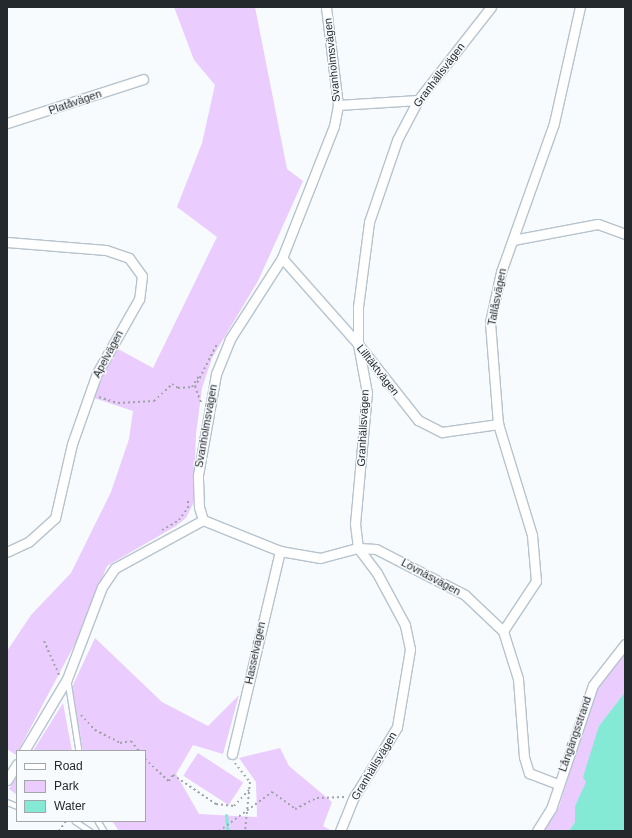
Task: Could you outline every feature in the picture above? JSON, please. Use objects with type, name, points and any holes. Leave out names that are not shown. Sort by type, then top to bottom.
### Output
[{"type":"street","name":"Svanholmsvägen","points":[[203,520],[199,507],[198,476],[216,374],[230,339],[282,258],[334,126],[338,105],[326,7]]},
{"type":"street","name":"Granhällsvägen","points":[[340,831],[354,797],[397,727],[410,649],[405,625],[377,573],[358,548],[355,524],[367,393],[358,344],[361,267],[369,222],[397,140],[418,100],[491,7]]},
{"type":"street","name":"Tallåsvägen","points":[[503,631],[536,581],[532,535],[498,424],[490,322],[501,272],[554,123],[580,7]]},
{"type":"street","name":"Platåvägen","points":[[7,123],[143,79]]},
{"type":"street","points":[[338,105],[418,100]]},
{"type":"street","points":[[513,240],[598,224],[625,234]]},
{"type":"street","name":"Apelvägen","points":[[7,242],[106,250],[129,258],[142,276],[139,299],[97,373],[89,395],[72,444],[55,518],[28,542],[7,552]]},
{"type":"street","name":"Lilltäktvägen","points":[[282,258],[358,344],[418,420],[442,432],[498,424]]},
{"type":"street","points":[[25,750],[63,678],[102,587],[116,568],[203,520]]},
{"type":"street","name":"Lövnäsvägen","points":[[203,520],[280,551],[320,558],[358,548],[376,549],[465,595],[503,631],[518,679],[524,757],[529,773],[558,784]]},
{"type":"street","name":"Hasselvägen","points":[[232,754],[280,551]]},
{"type":"street","name":"Långängsstrand","points":[[536,831],[551,809],[558,784],[593,684],[625,644]]},
{"type":"street","points":[[7,780],[16,766]]},
{"type":"lane","points":[[63,678],[72,705],[79,750]]},
{"type":"lane","points":[[76,822],[90,831]]},
{"type":"lane","points":[[99,822],[104,831]]},
{"type":"path","points":[[89,395],[118,403],[154,401],[172,384],[178,388],[192,387],[220,342]]},
{"type":"path","points":[[215,359],[222,346]]},
{"type":"path","points":[[199,376],[195,387],[202,403]]},
{"type":"path","points":[[201,408],[204,395]]},
{"type":"path","points":[[160,532],[179,520],[188,508],[189,495]]},
{"type":"path","points":[[44,641],[63,678]]},
{"type":"path","points":[[63,669],[63,678]]},
{"type":"path","points":[[56,681],[63,678]]},
{"type":"path","points":[[72,705],[95,730],[120,743],[131,741],[138,750]]},
{"type":"path","points":[[232,754],[237,768],[250,782],[245,831]]},
{"type":"path","points":[[146,760],[169,781],[173,775],[216,804],[234,806],[249,790]]},
{"type":"path","points":[[219,831],[247,812],[272,792],[296,809],[317,798],[354,797]]},
{"type":"path","points":[[59,831],[65,822]]},
{"type":"green space","points":[[174,7],[255,7],[287,169],[303,181],[258,281],[212,358],[202,388],[196,434],[193,504],[186,518],[176,526],[107,566],[77,640],[19,750],[16,750],[16,755],[7,749],[7,651],[31,615],[71,573],[111,492],[129,439],[133,411],[94,398],[100,379],[118,349],[153,368],[217,237],[177,207],[202,143],[215,85],[194,60]]},
{"type":"green space","points":[[95,638],[162,702],[208,726],[239,695],[223,754],[193,745],[176,774],[199,814],[257,817],[256,782],[239,758],[280,748],[289,766],[332,802],[323,826],[332,831],[119,831],[113,822],[146,822],[146,750],[83,750],[72,687]]},
{"type":"green space","points":[[625,651],[625,692],[599,726],[587,782],[575,806],[575,822],[569,831],[543,831],[559,807],[597,687]]},
{"type":"green space","points":[[63,703],[72,750],[34,750]]},
{"type":"green space","points":[[198,753],[243,782],[229,805],[183,776]]},
{"type":"green space","points":[[16,778],[16,794],[9,789]]},
{"type":"water","points":[[625,692],[625,831],[569,831],[575,822],[575,806],[586,782],[583,777],[599,726]]},
{"type":"waterway","points":[[226,815],[227,825]]}]
